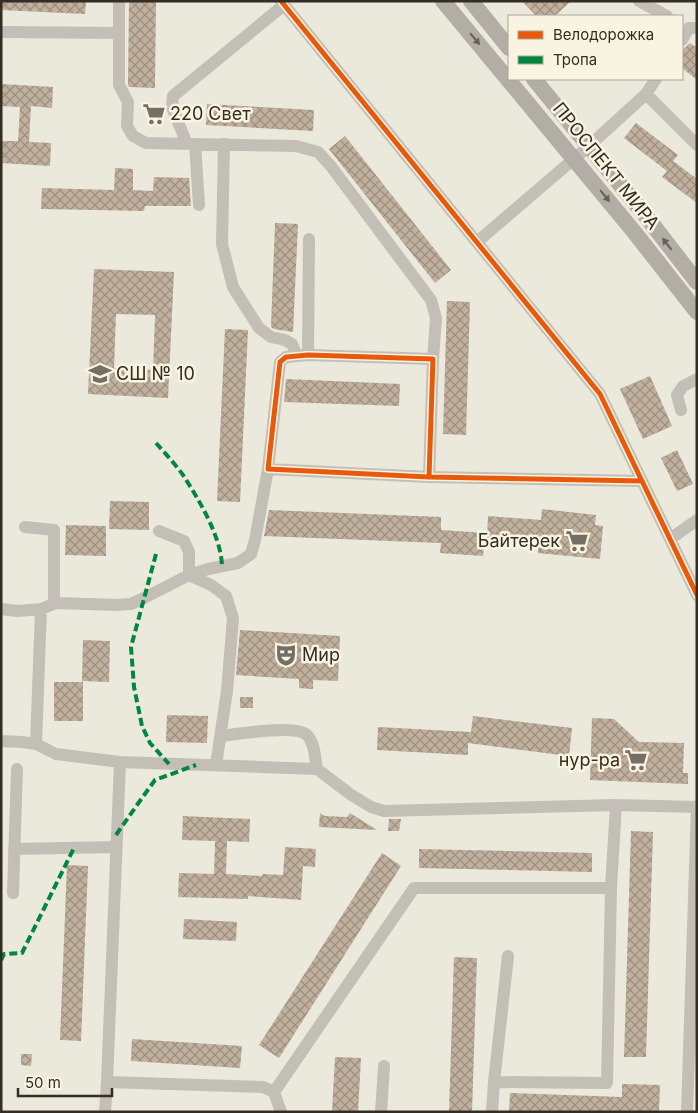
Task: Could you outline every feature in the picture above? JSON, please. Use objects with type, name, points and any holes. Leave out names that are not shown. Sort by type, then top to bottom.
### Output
[{"type":"main road","name":"ПРОСПЕКТ МИРА","points":[[444,1],[508,79]]},
{"type":"main road","points":[[471,1],[508,47]]},
{"type":"main road","name":"ПРОСПЕКТ МИРА","points":[[509,80],[635,232],[697,312]]},
{"type":"main road","name":"ПРОСПЕКТ МИРА","points":[[535,80],[697,282]]},
{"type":"street","points":[[119,1],[119,86],[128,102],[128,126],[133,136],[146,143],[296,146],[318,152],[330,165],[431,300],[436,318],[429,477]]},
{"type":"street","points":[[639,1],[665,15]]},
{"type":"street","points":[[199,205],[191,144],[172,106],[173,96],[283,3],[600,394],[697,595]]},
{"type":"street","points":[[683,38],[689,27]]},
{"type":"street","points":[[1,32],[119,33]]},
{"type":"street","points":[[477,242],[589,146],[646,94],[655,80]]},
{"type":"street","points":[[646,94],[697,145]]},
{"type":"street","points":[[224,144],[222,244],[233,287],[259,328],[271,337],[285,340],[292,344],[302,356]]},
{"type":"street","points":[[302,356],[310,240]]},
{"type":"street","points":[[1,609],[18,611],[41,609],[56,603],[131,604],[189,575],[238,563],[251,554],[255,540],[268,469],[280,362],[286,357],[302,356],[433,359]]},
{"type":"street","points":[[681,410],[677,395],[683,386],[697,379]]},
{"type":"street","points":[[268,469],[429,477],[642,481]]},
{"type":"street","points":[[670,539],[697,520]]},
{"type":"street","points":[[25,527],[54,530],[54,604]]},
{"type":"street","points":[[159,531],[184,541],[189,552],[189,575]]},
{"type":"street","points":[[189,575],[211,585],[226,596],[233,618],[227,691],[216,765]]},
{"type":"street","points":[[36,744],[41,609]]},
{"type":"street","points":[[221,736],[291,730],[303,732],[309,737],[315,754],[317,769]]},
{"type":"street","points":[[1,741],[36,744],[56,754],[120,762],[317,769],[350,794],[371,807],[384,812],[616,805],[697,806],[687,1112]]},
{"type":"street","points":[[105,1112],[120,762]]},
{"type":"street","points":[[14,893],[17,769]]},
{"type":"street","points":[[494,1082],[607,1083],[611,888],[616,805]]},
{"type":"street","points":[[14,849],[116,847]]},
{"type":"street","points":[[274,1092],[414,888],[611,888]]},
{"type":"street","points":[[492,1112],[508,956]]},
{"type":"street","points":[[381,1112],[384,1066]]},
{"type":"street","points":[[107,1082],[264,1087],[274,1092],[281,1112]]},
{"type":"building","points":[[1,1],[86,1],[85,14],[1,10]]},
{"type":"building","points":[[129,1],[156,1],[155,88],[129,87],[128,85]]},
{"type":"building","points":[[522,1],[571,1],[556,15],[535,15]]},
{"type":"building","points":[[690,43],[697,48],[697,80],[683,69],[683,49]]},
{"type":"building","points":[[1,84],[53,87],[52,108],[31,106],[29,142],[51,143],[50,166],[1,163],[1,141],[18,141],[20,107],[1,106]]},
{"type":"building","points":[[207,104],[314,110],[313,131],[206,125]]},
{"type":"building","points":[[636,123],[678,155],[673,161],[697,179],[697,203],[662,177],[667,171],[624,138]]},
{"type":"building","points":[[345,136],[451,270],[435,283],[329,149]]},
{"type":"building","points":[[115,168],[133,169],[133,190],[153,191],[154,177],[189,178],[191,206],[145,206],[144,211],[41,209],[42,188],[114,190]]},
{"type":"building","points":[[275,223],[298,224],[293,332],[271,327]]},
{"type":"building","points":[[94,269],[174,272],[168,398],[88,394]],"holes":[[[116,314],[155,315],[153,370],[114,368]]]},
{"type":"building","points":[[447,301],[470,302],[466,435],[443,434]]},
{"type":"building","points":[[225,329],[248,330],[240,502],[217,501]]},
{"type":"building","points":[[650,376],[672,426],[643,439],[620,389]]},
{"type":"building","points":[[286,379],[400,384],[399,406],[284,402]]},
{"type":"building","points":[[677,450],[693,484],[677,491],[661,458]]},
{"type":"building","points":[[110,501],[149,502],[149,530],[109,529]]},
{"type":"building","points":[[542,509],[596,515],[595,525],[603,526],[600,559],[538,553],[539,542],[487,538],[488,516],[541,520]]},
{"type":"building","points":[[269,510],[441,517],[441,530],[485,533],[483,556],[440,553],[441,543],[264,536]]},
{"type":"building","points":[[66,525],[106,526],[106,556],[65,555]]},
{"type":"building","name":"Мир","points":[[240,630],[340,636],[338,681],[313,680],[313,689],[299,688],[299,679],[236,675]]},
{"type":"building","points":[[83,640],[110,641],[109,682],[82,681]]},
{"type":"building","points":[[54,682],[83,682],[83,721],[54,721]]},
{"type":"building","points":[[240,697],[253,697],[253,708],[240,708]]},
{"type":"building","points":[[167,715],[208,716],[207,743],[166,742]]},
{"type":"building","points":[[473,716],[572,728],[569,756],[468,743],[468,755],[377,750],[378,727],[471,732]]},
{"type":"building","points":[[592,718],[614,719],[639,742],[684,743],[683,773],[688,773],[688,784],[590,780]]},
{"type":"building","points":[[320,813],[325,816],[347,817],[350,813],[377,830],[319,827]]},
{"type":"building","points":[[183,816],[250,819],[249,842],[227,841],[226,874],[283,875],[285,847],[316,849],[315,867],[303,866],[301,900],[248,896],[248,899],[178,897],[179,873],[214,874],[215,841],[182,840]]},
{"type":"building","points":[[389,819],[401,819],[399,831],[388,831]]},
{"type":"building","points":[[631,831],[653,832],[646,1057],[624,1057]]},
{"type":"building","points":[[419,849],[592,853],[592,872],[419,868]]},
{"type":"building","points":[[382,853],[401,866],[279,1058],[259,1045]]},
{"type":"building","points":[[67,865],[88,866],[81,1041],[60,1040]]},
{"type":"building","points":[[184,919],[237,922],[236,941],[183,939]]},
{"type":"building","points":[[454,957],[477,958],[472,1112],[449,1112]]},
{"type":"building","points":[[132,1039],[242,1046],[240,1068],[131,1061]]},
{"type":"building","points":[[21,1054],[32,1054],[31,1066],[21,1065]]},
{"type":"building","points":[[335,1057],[361,1058],[358,1112],[332,1112]]},
{"type":"building","points":[[622,1084],[660,1085],[659,1112],[509,1112],[510,1093],[622,1097]]},
{"type":"marked path","points":[[156,443],[183,475],[202,507],[218,543],[222,566]]},
{"type":"marked path","points":[[156,554],[131,647],[134,687],[142,726],[150,743],[169,764]]},
{"type":"marked path","points":[[116,835],[155,780],[196,765]]},
{"type":"marked path","points":[[1,960],[4,954],[22,953],[74,848]]},
{"type":"cycle path","points":[[281,1],[600,394],[697,595]]},
{"type":"cycle path","points":[[429,477],[433,359],[308,355],[286,357],[280,362],[268,469],[429,477],[642,481]]},
{"type":"place","name":"220 Свет","points":[[154,114]]},
{"type":"place","name":"СШ № 10","points":[[100,374]]},
{"type":"place","name":"Байтерек","points":[[577,541]]},
{"type":"place","name":"Мир","points":[[286,655]]},
{"type":"place","name":"нур-ра","points":[[636,760]]}]
